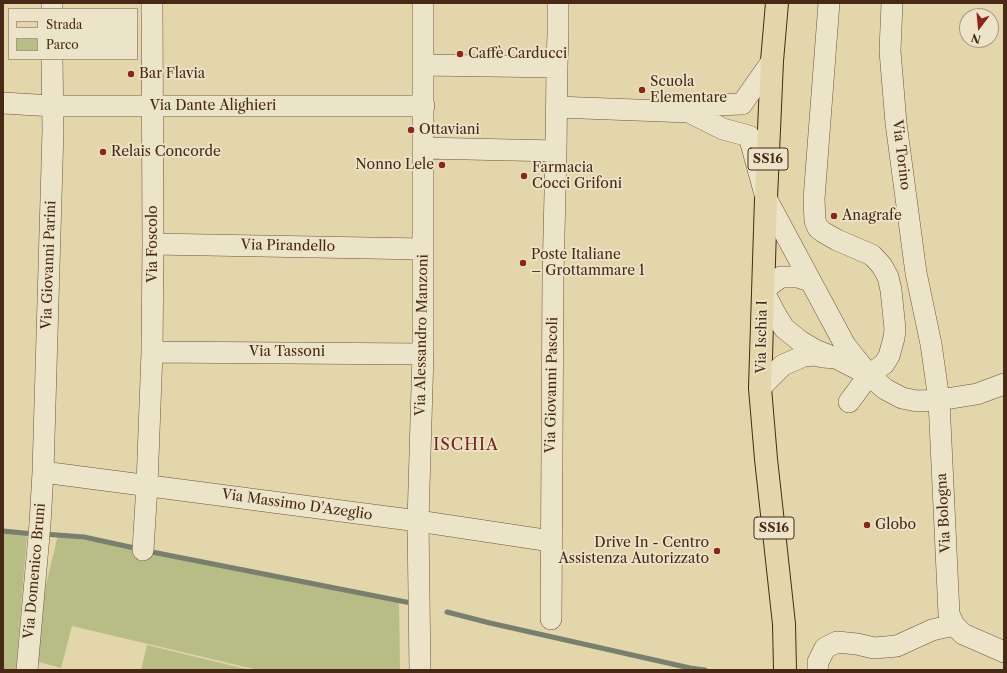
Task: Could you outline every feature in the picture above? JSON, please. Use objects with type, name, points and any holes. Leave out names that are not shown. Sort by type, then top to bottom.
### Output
[{"type":"main road","name":"Via Ischia I","points":[[777,3],[772,61],[760,388],[766,459],[784,624],[785,668]]},
{"type":"street","name":"Via Foscolo","points":[[143,550],[148,485],[152,352],[152,3]]},
{"type":"street","points":[[423,3],[424,65],[557,67],[558,3]]},
{"type":"street","points":[[829,3],[820,108],[814,214],[818,228],[823,232],[837,240],[865,252],[877,260],[882,266],[890,284],[895,329],[890,356],[884,364],[869,375],[850,402]]},
{"type":"street","name":"Via Torino","points":[[892,3],[890,51],[896,123],[914,259],[931,344],[939,400]]},
{"type":"street","name":"Via Giovanni Parini","points":[[43,472],[53,106],[52,60]]},
{"type":"street","points":[[742,104],[772,61]]},
{"type":"street","name":"Via Alessandro Manzoni","points":[[420,670],[418,521],[423,354],[424,65]]},
{"type":"street","name":"Via Giovanni Pascoli","points":[[551,620],[557,67]]},
{"type":"street","name":"Via Dante Alighieri","points":[[3,104],[53,106],[424,106]]},
{"type":"street","points":[[556,107],[689,112],[714,105],[742,104],[758,106],[765,110],[770,119],[762,130],[757,134],[750,136],[723,129],[689,112]]},
{"type":"street","points":[[750,136],[766,198],[844,345],[869,375],[885,389],[902,398],[917,401],[939,400],[977,394],[989,391],[1004,384]]},
{"type":"street","points":[[424,148],[556,151]]},
{"type":"street","name":"Via Pirandello","points":[[153,244],[423,249]]},
{"type":"street","points":[[810,281],[798,277],[781,277],[763,290],[784,328],[808,346],[869,375]]},
{"type":"street","name":"Via Tassoni","points":[[152,352],[423,354]]},
{"type":"street","points":[[760,388],[783,365],[804,356],[815,355],[822,358],[836,358]]},
{"type":"street","name":"Via Bologna","points":[[939,400],[949,608],[954,625]]},
{"type":"street","name":"Via Massimo D'Azeglio","points":[[43,472],[418,521],[551,541]]},
{"type":"street","name":"Via Domenico Bruni","points":[[27,670],[43,472]]},
{"type":"street","points":[[818,670],[818,662],[825,648],[838,642],[874,648],[897,646],[932,630],[954,625],[963,634],[1004,652]]},
{"type":"green space","points":[[3,531],[27,533],[16,670],[3,670]]},
{"type":"green space","points":[[58,535],[399,600],[400,670],[258,670],[72,626],[61,668],[28,659]]},
{"type":"green space","points":[[147,645],[250,670],[141,670]]},
{"type":"waterway","points":[[3,531],[34,534]]},
{"type":"waterway","points":[[44,534],[84,537],[139,549]]},
{"type":"waterway","points":[[147,551],[411,603]]},
{"type":"waterway","points":[[447,612],[690,668],[705,670]]},
{"type":"place","name":"Caffè Carducci","points":[[460,54]]},
{"type":"place","name":"Bar Flavia","points":[[131,74]]},
{"type":"place","name":"Scuola Elementare","points":[[642,90]]},
{"type":"place","name":"Ottaviani","points":[[411,130]]},
{"type":"place","name":"Relais Concorde","points":[[103,152]]},
{"type":"place","name":"Nonno Lele","points":[[442,165]]},
{"type":"place","name":"Farmacia Cocci Grifoni","points":[[524,176]]},
{"type":"place","name":"Anagrafe","points":[[834,216]]},
{"type":"place","name":"Poste Italiane – Grottammare 1","points":[[523,263]]},
{"type":"place","name":"Globo","points":[[867,525]]},
{"type":"place","name":"Drive In - Centro Assistenza Autorizzato","points":[[717,551]]},
{"type":"district","name":"ISCHIA","points":[[466,445]]}]
